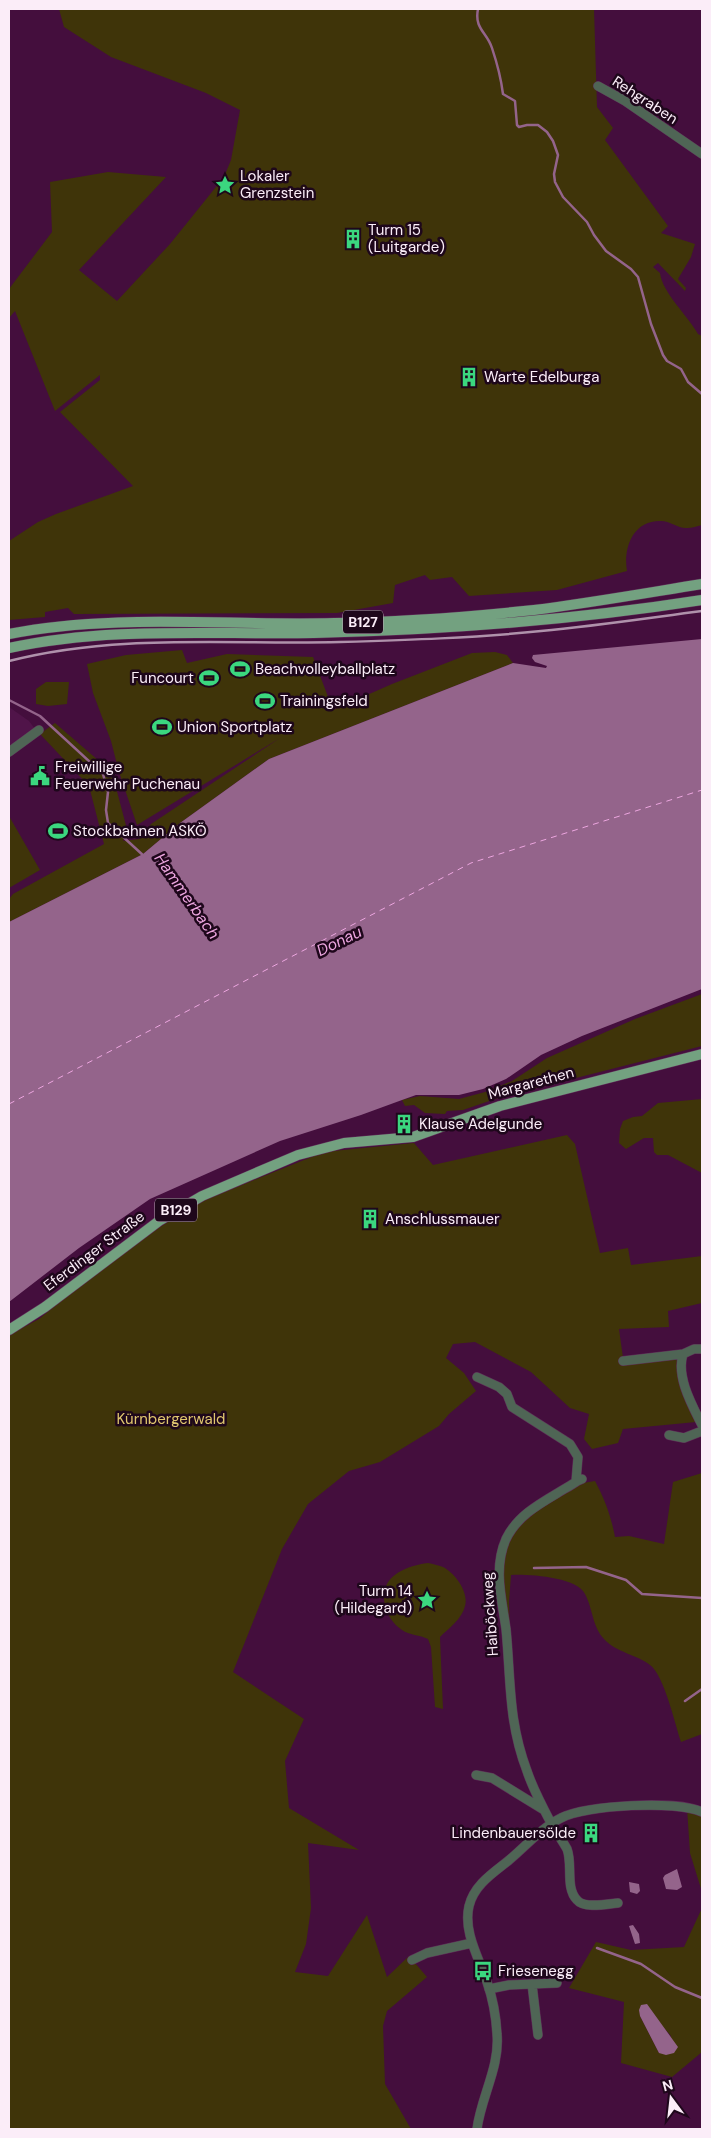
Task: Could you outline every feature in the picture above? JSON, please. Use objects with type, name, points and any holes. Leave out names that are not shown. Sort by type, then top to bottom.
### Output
[{"type":"main road","name":"B127","points":[[9,634],[60,626],[98,623],[283,624],[437,619],[535,610],[702,584]]},
{"type":"main road","name":"B127","points":[[9,648],[74,637],[130,633],[311,633],[458,626],[594,614],[702,600]]},
{"type":"main road","name":"Margarethen","points":[[369,1141],[413,1137],[500,1106],[702,1054]]},
{"type":"main road","name":"Eferdinger Straße","points":[[9,1330],[45,1307],[159,1221],[202,1196],[314,1150],[344,1143],[369,1141]]},
{"type":"street","name":"Rehgraben","points":[[598,86],[702,154]]},
{"type":"street","points":[[9,752],[39,730]]},
{"type":"street","points":[[623,1361],[683,1354],[702,1349]]},
{"type":"street","points":[[683,1354],[681,1363],[683,1378],[702,1425]]},
{"type":"street","name":"Haiböckweg","points":[[477,1377],[499,1387],[507,1394],[512,1407],[570,1444],[578,1457],[579,1480],[534,1507],[519,1520],[506,1540],[499,1567],[510,1707],[516,1740],[527,1772],[569,1856],[571,1887],[577,1901],[586,1904],[618,1903]]},
{"type":"street","points":[[669,1436],[689,1437],[702,1431]]},
{"type":"street","points":[[476,1775],[492,1778],[545,1810]]},
{"type":"street","points":[[478,2129],[496,2059],[498,2037],[496,2017],[489,1989],[468,1927],[469,1909],[478,1887],[552,1824],[571,1814],[597,1809],[672,1806],[702,1812]]},
{"type":"street","points":[[412,1960],[427,1953],[472,1943]]},
{"type":"street","points":[[489,1989],[509,1985],[556,1983]]},
{"type":"street","points":[[532,1984],[538,2036]]},
{"type":"shaded area","points":[[9,707],[29,721],[35,729],[9,747]]},
{"type":"green space","points":[[59,9],[594,9],[597,107],[613,128],[605,140],[668,226],[661,233],[695,244],[691,257],[678,279],[686,288],[685,291],[658,263],[653,267],[660,273],[670,296],[698,334],[702,336],[702,525],[684,528],[661,521],[643,525],[632,537],[629,545],[626,562],[627,571],[557,590],[469,596],[452,577],[430,580],[425,575],[395,585],[393,603],[337,613],[74,614],[68,608],[45,612],[45,617],[9,620],[9,541],[38,522],[56,514],[133,486],[60,412],[100,380],[100,375],[55,411],[15,311],[9,318],[9,289],[52,232],[50,182],[108,172],[166,177],[79,270],[117,301],[170,244],[224,177],[231,160],[240,110],[206,93],[111,57],[64,27]]},
{"type":"green space","points":[[182,650],[187,663],[227,654],[313,657],[333,710],[392,684],[472,653],[495,652],[507,655],[513,663],[269,759],[180,823],[143,854],[9,922],[9,899],[13,894],[104,844],[89,786],[40,734],[55,723],[106,767],[114,780],[128,833],[123,841],[139,839],[151,824],[280,738],[137,825],[119,772],[111,741],[93,693],[87,664],[126,655]]},
{"type":"green space","points":[[46,682],[69,682],[67,704],[48,706],[36,704],[36,689]]},
{"type":"green space","points":[[9,816],[40,870],[9,888]]},
{"type":"green space","points":[[702,994],[702,1046],[501,1097],[463,1110],[447,1111],[445,1114],[425,1113],[414,1105],[405,1106],[402,1100],[420,1096],[459,1099],[485,1092],[512,1081],[547,1058],[635,1019]]},
{"type":"green space","points":[[702,1099],[702,1173],[668,1155],[657,1155],[654,1152],[653,1138],[644,1138],[626,1149],[619,1143],[620,1129],[623,1121],[642,1116],[658,1103]]},
{"type":"green space","name":"Kürnbergerwald","points":[[567,1135],[575,1144],[600,1253],[628,1248],[631,1265],[702,1256],[702,1303],[668,1311],[669,1327],[619,1329],[624,1365],[676,1358],[696,1422],[623,1429],[618,1443],[592,1449],[584,1439],[589,1414],[570,1408],[531,1372],[475,1342],[453,1344],[446,1358],[464,1373],[476,1391],[449,1414],[439,1426],[380,1462],[349,1471],[308,1504],[282,1549],[233,1672],[304,1719],[285,1761],[289,1808],[359,1850],[308,1843],[311,1908],[306,1944],[295,1972],[328,1976],[367,1915],[387,1977],[409,1956],[427,1977],[387,2011],[383,2026],[385,2084],[411,2129],[9,2129],[9,1335],[39,1319],[124,1249],[202,1201],[314,1156],[333,1151],[414,1143],[433,1165]]},
{"type":"green space","points":[[702,1473],[702,1734],[681,1742],[664,1689],[655,1670],[645,1661],[609,1644],[597,1629],[585,1594],[580,1588],[563,1580],[540,1576],[511,1575],[509,1602],[511,1668],[502,1587],[504,1551],[519,1523],[577,1484],[595,1481],[612,1522],[615,1537],[629,1536],[664,1544],[673,1482]]},
{"type":"green space","points":[[428,1563],[443,1567],[456,1578],[463,1589],[466,1601],[461,1615],[440,1637],[443,1709],[435,1707],[431,1647],[428,1639],[405,1632],[396,1625],[387,1612],[385,1605],[384,1595],[389,1580],[402,1570]]},
{"type":"green space","points":[[687,1808],[700,1811],[702,1820],[702,1892],[690,1853]]},
{"type":"green space","points":[[702,1908],[702,2052],[672,2077],[621,2063],[624,2002],[569,1988],[596,1942],[631,1950],[684,1947]],"holes":[[[640,2016],[664,2028],[671,2036],[659,2053]]]},
{"type":"water","name":"Donau","points":[[702,639],[702,989],[582,1036],[541,1055],[506,1079],[483,1089],[459,1095],[416,1095],[280,1141],[150,1199],[79,1248],[9,1302],[9,922],[143,854],[180,823],[269,759],[513,663],[546,668],[547,666],[535,662],[532,658],[533,655]]},
{"type":"water","points":[[677,1869],[682,1887],[677,1890],[666,1889],[663,1878]]},
{"type":"water","points":[[629,1882],[639,1884],[640,1891],[637,1894],[630,1892]]},
{"type":"water","points":[[633,1925],[639,1934],[640,1943],[635,1944],[629,1926]]},
{"type":"water","points":[[647,2004],[678,2047],[674,2053],[666,2055],[659,2053],[640,2016],[639,2010],[641,2005]]},
{"type":"waterway","points":[[478,9],[479,26],[492,48],[503,94],[515,101],[517,125],[519,127],[538,125],[547,132],[553,141],[558,155],[554,174],[555,182],[563,197],[587,222],[606,251],[631,269],[638,277],[651,324],[663,355],[667,361],[681,369],[688,382],[702,394]]},
{"type":"waterway","name":"Hammerbach","points":[[9,700],[40,716],[103,774],[108,792],[106,810],[108,823],[145,857]]},
{"type":"waterway","points":[[534,1568],[586,1567],[626,1580],[642,1594],[702,1598]]},
{"type":"waterway","points":[[685,1701],[702,1689]]},
{"type":"waterway","points":[[597,1948],[641,1964],[675,1987],[702,1998]]},
{"type":"ferry route","points":[[9,1104],[471,863],[702,790]]},
{"type":"railway","points":[[9,661],[50,652],[132,643],[298,643],[491,635],[581,627],[702,611]]},
{"type":"place","name":"Lokaler Grenzstein","points":[[225,185]]},
{"type":"place","name":"Turm 15 (Luitgarde)","points":[[353,239]]},
{"type":"place","name":"Warte Edelburga","points":[[469,377]]},
{"type":"place","name":"Beachvolleyballplatz","points":[[240,669]]},
{"type":"place","name":"Funcourt","points":[[209,678]]},
{"type":"place","name":"Trainingsfeld","points":[[265,701]]},
{"type":"place","name":"Union Sportplatz","points":[[162,727]]},
{"type":"place","name":"Freiwillige Feuerwehr Puchenau","points":[[40,776]]},
{"type":"place","name":"Stockbahnen ASKÖ","points":[[58,831]]},
{"type":"place","name":"Klause Adelgunde","points":[[404,1124]]},
{"type":"place","name":"Anschlussmauer","points":[[370,1219]]},
{"type":"place","name":"Turm 14 (Hildegard)","points":[[427,1600]]},
{"type":"place","name":"Lindenbauersölde","points":[[591,1833]]},
{"type":"place","name":"Friesenegg","points":[[483,1971]]}]
